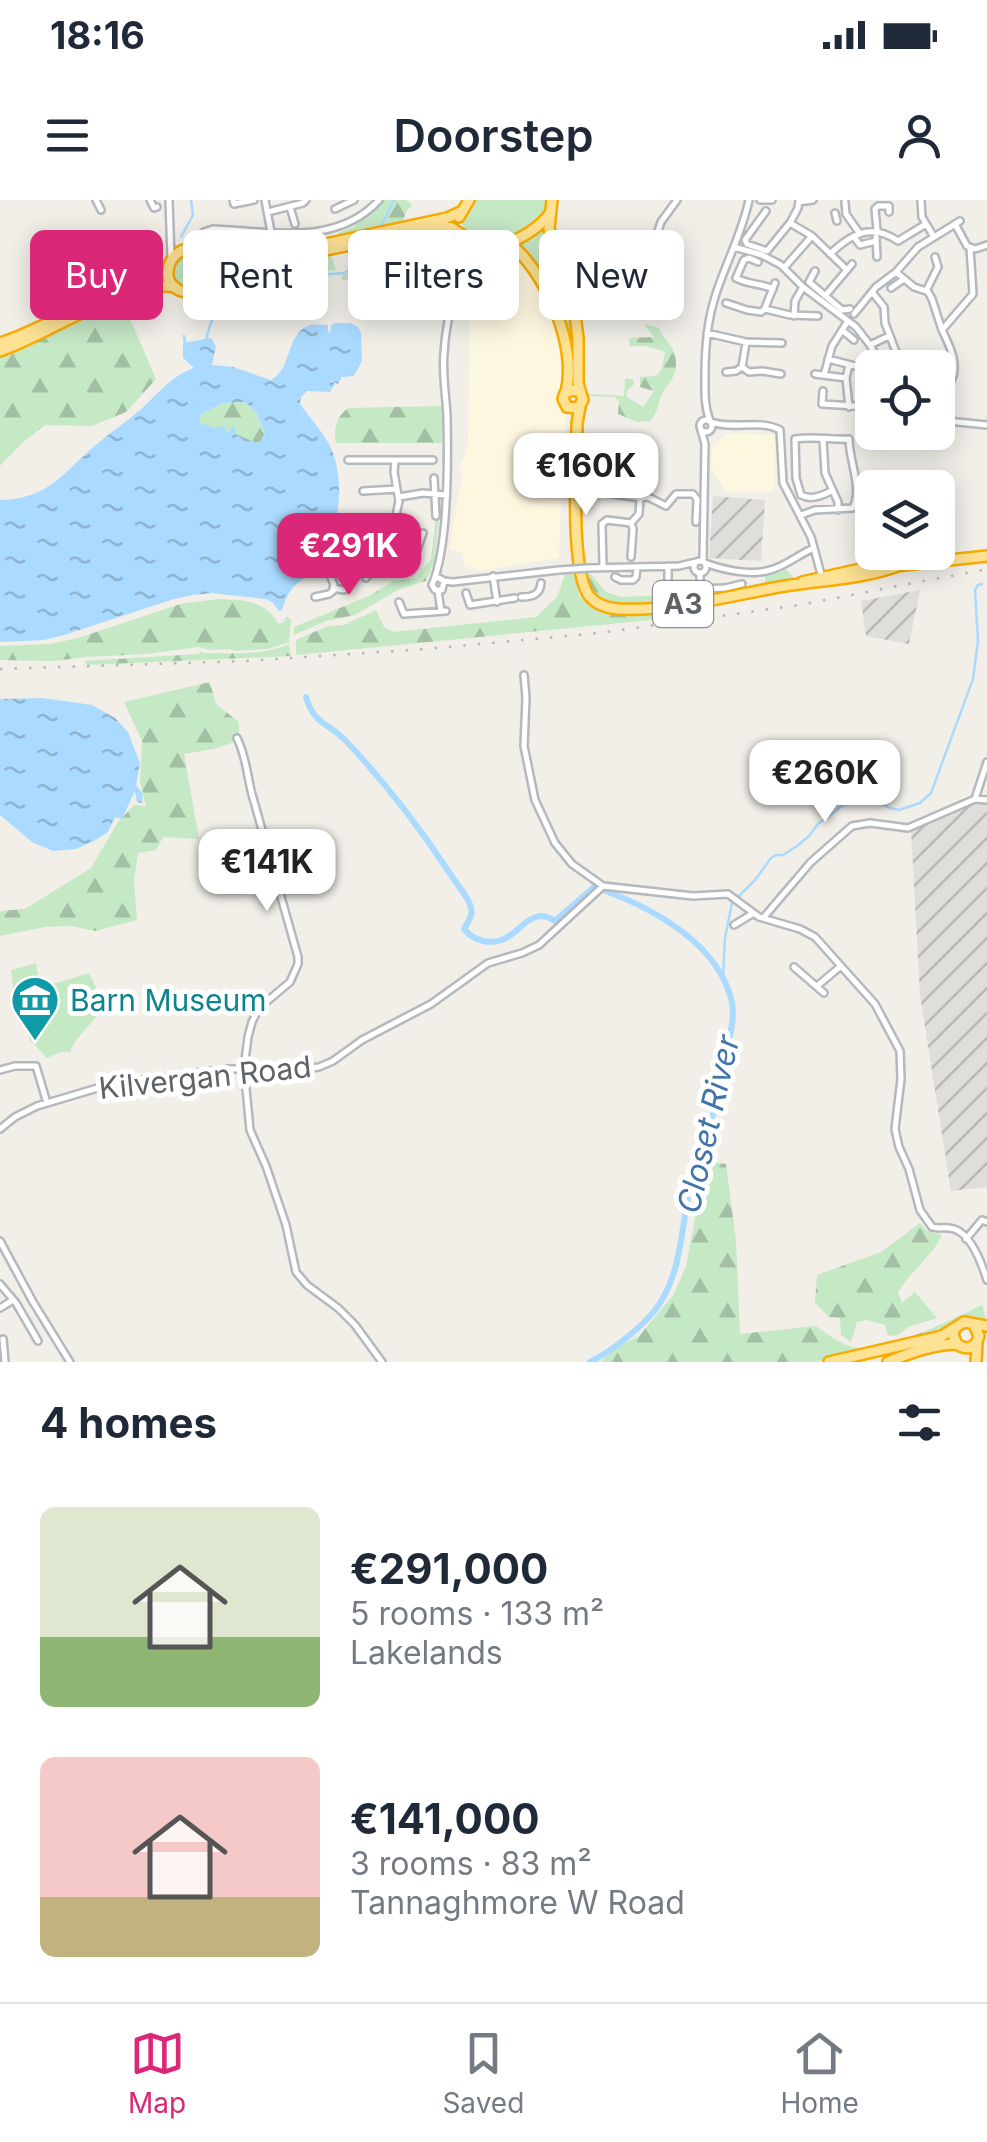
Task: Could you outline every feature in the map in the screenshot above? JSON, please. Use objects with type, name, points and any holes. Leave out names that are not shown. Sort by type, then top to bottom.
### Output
[{"type":"highway","points":[[462,230],[460,212],[469,200]]},
{"type":"highway","name":"A3","points":[[519,236],[537,227],[552,206]]},
{"type":"highway","name":"A3","points":[[400,230],[460,212]]},
{"type":"highway","name":"A3","points":[[417,230],[444,226],[456,230]]},
{"type":"highway","points":[[0,343],[30,333],[101,296],[160,279],[183,251]]},
{"type":"highway","name":"A3","points":[[519,252],[554,307],[566,348],[568,382],[564,402],[574,408],[577,423],[580,574],[589,596],[613,609],[674,605],[864,570]]},
{"type":"highway","points":[[170,264],[169,276],[175,287]]},
{"type":"highway","name":"A3","points":[[0,351],[111,300],[155,287],[175,287],[183,292]]},
{"type":"highway","name":"A3","points":[[574,408],[583,400],[575,320]]},
{"type":"highway","points":[[566,393],[580,392]]},
{"type":"highway","name":"A3","points":[[955,560],[987,556]]},
{"type":"highway","name":"A3","points":[[821,575],[886,570]]},
{"type":"highway","points":[[829,1362],[934,1338],[964,1322],[987,1326]]},
{"type":"highway","points":[[974,1324],[981,1340],[976,1362]]},
{"type":"highway","points":[[955,1328],[953,1338],[962,1360]]},
{"type":"highway","points":[[888,1362],[945,1344],[970,1348],[981,1340]]},
{"type":"street","points":[[96,200],[101,210]]},
{"type":"street","points":[[150,200],[153,209]]},
{"type":"street","points":[[170,200],[170,264]]},
{"type":"street","points":[[236,213],[234,202],[254,200]]},
{"type":"street","points":[[265,200],[272,230]]},
{"type":"street","points":[[268,212],[308,200]]},
{"type":"street","points":[[335,209],[354,200]]},
{"type":"street","points":[[328,230],[356,220],[378,200]]},
{"type":"street","points":[[657,230],[677,200]]},
{"type":"street","points":[[759,202],[772,200]]},
{"type":"street","points":[[921,200],[922,217],[934,238]]},
{"type":"street","points":[[766,210],[746,240],[747,244],[767,251],[790,223],[799,201],[809,203]]},
{"type":"street","points":[[844,202],[860,245],[876,236]]},
{"type":"street","points":[[290,206],[295,224]]},
{"type":"street","points":[[877,257],[875,209],[889,206],[890,212]]},
{"type":"street","points":[[705,444],[711,422],[706,408],[707,334],[714,298],[747,208]]},
{"type":"street","points":[[836,217],[846,214]]},
{"type":"street","points":[[790,223],[849,267],[824,297]]},
{"type":"street","points":[[815,272],[809,282],[838,308],[849,309],[866,303],[909,255],[957,223],[970,248],[974,294],[942,330]]},
{"type":"street","points":[[830,254],[857,236],[888,233],[898,241],[926,224]]},
{"type":"street","points":[[784,268],[812,236]]},
{"type":"street","points":[[172,244],[183,248]]},
{"type":"street","points":[[970,248],[987,245]]},
{"type":"street","points":[[734,247],[762,255],[784,268],[848,321],[873,350]]},
{"type":"street","points":[[926,290],[938,267],[935,257]]},
{"type":"street","points":[[726,304],[761,312],[774,286],[752,285],[736,278],[744,260],[758,262]]},
{"type":"street","points":[[896,272],[914,287],[926,290],[952,350]]},
{"type":"street","points":[[892,284],[904,279]]},
{"type":"street","points":[[794,316],[794,301],[803,287]]},
{"type":"street","points":[[872,292],[884,306],[895,350]]},
{"type":"street","points":[[764,308],[794,316],[818,316]]},
{"type":"street","points":[[400,602],[404,614],[443,611],[439,566],[446,494],[444,354],[449,320]]},
{"type":"street","points":[[824,375],[832,346],[848,321]]},
{"type":"street","points":[[842,330],[854,341]]},
{"type":"street","points":[[707,334],[778,344]]},
{"type":"street","points":[[870,345],[890,336]]},
{"type":"street","points":[[742,367],[746,342]]},
{"type":"street","points":[[828,360],[855,366]]},
{"type":"street","points":[[849,366],[849,406]]},
{"type":"street","points":[[742,367],[749,372],[779,373]]},
{"type":"street","points":[[728,373],[742,367]]},
{"type":"street","points":[[815,374],[846,378]]},
{"type":"street","points":[[823,391],[822,406],[855,406]]},
{"type":"street","points":[[706,408],[700,426],[705,444],[700,586],[704,589],[742,584]]},
{"type":"street","points":[[702,421],[722,426],[778,428],[784,485],[806,524],[821,575]]},
{"type":"street","points":[[955,422],[987,425]]},
{"type":"street","points":[[701,430],[722,426]]},
{"type":"street","points":[[801,515],[815,510],[852,508],[856,500],[850,439],[795,439],[798,489],[804,497],[832,491]]},
{"type":"street","points":[[823,439],[825,473],[838,510]]},
{"type":"street","points":[[348,460],[434,459]]},
{"type":"street","points":[[346,554],[368,574],[383,552],[395,523],[396,461]]},
{"type":"street","points":[[604,470],[598,492],[648,497],[666,506],[676,494],[694,494],[694,518]]},
{"type":"street","points":[[432,481],[436,516]]},
{"type":"street","points":[[364,491],[446,494]]},
{"type":"street","points":[[603,567],[602,524],[607,520],[630,522],[640,514],[640,498]]},
{"type":"street","points":[[334,588],[326,571],[346,554],[369,510]]},
{"type":"street","points":[[806,524],[815,510]]},
{"type":"street","points":[[367,520],[395,523]]},
{"type":"street","points":[[630,522],[631,557]]},
{"type":"street","points":[[383,552],[403,565],[417,550],[423,532]]},
{"type":"street","points":[[440,583],[603,567],[700,566],[768,571],[814,548]]},
{"type":"street","points":[[615,578],[634,580],[637,566]]},
{"type":"street","points":[[668,566],[668,583]]},
{"type":"street","points":[[497,602],[498,575]]},
{"type":"street","points":[[466,592],[470,605],[497,602],[534,595],[541,583]]},
{"type":"street","points":[[334,588],[345,590]]},
{"type":"street","points":[[317,595],[328,594],[334,588]]},
{"type":"street","points":[[524,675],[524,746],[535,800],[562,853],[600,888],[693,896],[724,893],[736,898],[753,913],[806,932],[820,942],[875,1004],[898,1046],[901,1079],[896,1129],[920,1210],[932,1227],[955,1229],[966,1238],[977,1252],[987,1280]]},
{"type":"street","points":[[237,738],[298,964],[290,982],[255,1015],[248,1037],[244,1068],[250,1130],[286,1225],[296,1272],[346,1316],[382,1362]]},
{"type":"street","points":[[975,800],[987,762]]},
{"type":"street","points":[[764,918],[811,862],[852,826],[870,823],[908,828],[975,800],[987,800]]},
{"type":"street","name":"Kilvergan Road","points":[[0,1129],[22,1113],[47,1103],[130,1081],[244,1068],[319,1067],[430,1004],[488,964],[539,946],[600,888]]},
{"type":"street","points":[[735,923],[753,913]]},
{"type":"street","points":[[817,986],[840,966]]},
{"type":"street","points":[[794,967],[824,993]]},
{"type":"street","points":[[0,1070],[36,1066],[47,1103]]},
{"type":"street","points":[[966,1238],[984,1221],[986,1210]]},
{"type":"street","points":[[0,1241],[70,1362]]},
{"type":"street","points":[[0,1284],[38,1340]]},
{"type":"street","points":[[0,1308],[12,1300]]},
{"type":"street","points":[[3,1339],[4,1362]]},
{"type":"shaded area","points":[[519,264],[539,287],[539,320],[553,320],[560,344],[563,386],[557,392],[558,406],[565,412],[568,464],[562,472],[559,558],[476,571],[465,567],[462,553],[449,549],[462,477],[460,464],[468,442],[470,320],[519,320]]},
{"type":"shaded area","points":[[727,433],[775,435],[774,490],[726,492],[711,468],[712,449]]},
{"type":"shaded area","points":[[713,496],[765,500],[761,561],[709,558]]},
{"type":"shaded area","points":[[920,590],[909,644],[866,636],[861,601]]},
{"type":"shaded area","points":[[973,802],[987,802],[987,1187],[951,1191],[920,995],[911,830]]},
{"type":"green space","points":[[382,200],[406,200],[412,205],[401,226],[348,230],[348,237],[341,239],[338,233],[354,227]]},
{"type":"green space","points":[[473,200],[550,200],[548,212],[519,232],[466,230],[465,214]]},
{"type":"green space","points":[[546,223],[548,230],[539,230],[539,276],[519,252],[519,239]]},
{"type":"green space","points":[[330,252],[336,270],[328,271]]},
{"type":"green space","points":[[183,254],[183,288],[173,278],[177,257]]},
{"type":"green space","points":[[83,320],[130,320],[156,379],[126,412],[92,426],[45,425],[0,466],[0,354],[30,344],[61,326],[67,328]]},
{"type":"green space","points":[[560,320],[572,320],[576,337],[566,338]]},
{"type":"green space","points":[[644,324],[659,328],[674,351],[676,363],[654,415],[650,421],[637,422],[618,414],[619,402],[615,397],[587,394],[624,396],[625,379],[633,379],[627,397],[643,407],[654,391],[640,387],[640,377],[656,376],[662,369],[665,352],[630,346],[629,338],[654,337]]},
{"type":"green space","points":[[244,402],[256,412],[265,434],[260,442],[224,431],[225,427],[198,422],[201,414],[223,403]]},
{"type":"green space","points":[[442,406],[442,443],[336,443],[336,424],[348,408]]},
{"type":"green space","points":[[438,500],[434,563],[426,581],[399,589],[355,615],[326,621],[294,635],[294,627],[371,595],[393,581],[416,578],[431,559]]},
{"type":"green space","points":[[785,568],[795,579],[662,604],[609,607],[594,596],[582,572],[589,572],[606,592],[621,597],[725,592],[765,583],[765,575]]},
{"type":"green space","points":[[576,574],[579,595],[604,614],[680,609],[684,614],[702,615],[296,655],[296,640],[376,610],[384,627],[393,632],[536,617],[557,597],[565,575]]},
{"type":"green space","points":[[219,599],[260,606],[278,623],[287,617],[291,619],[289,642],[268,649],[199,647],[55,661],[0,660],[0,646],[50,644],[78,638],[180,604]]},
{"type":"green space","points":[[289,644],[291,656],[87,665],[84,661],[201,651],[257,652]]},
{"type":"green space","points":[[210,682],[216,704],[239,722],[239,740],[184,754],[199,839],[163,837],[156,850],[138,853],[134,881],[137,920],[95,931],[71,926],[45,927],[0,936],[0,911],[25,909],[91,868],[118,822],[134,805],[146,806],[140,781],[142,741],[124,702]]},
{"type":"green space","points":[[36,963],[40,988],[89,973],[105,1007],[70,1052],[47,1058],[30,1040],[14,995],[11,970]]},
{"type":"green space","points":[[706,1161],[726,1164],[736,1240],[740,1334],[816,1326],[846,1345],[870,1348],[920,1333],[982,1305],[987,1323],[955,1321],[945,1331],[816,1362],[600,1362],[617,1347],[639,1336],[674,1294],[686,1266]]},
{"type":"green space","points":[[920,1223],[926,1230],[942,1235],[898,1293],[902,1303],[915,1292],[937,1318],[888,1336],[885,1325],[867,1320],[857,1322],[851,1342],[841,1335],[840,1318],[829,1317],[815,1303],[817,1275],[881,1252]]},
{"type":"water","points":[[351,323],[358,327],[362,361],[354,376],[342,377],[338,384],[330,380],[335,384],[330,392],[307,391],[300,403],[324,436],[336,462],[338,510],[323,556],[292,589],[282,610],[266,599],[193,595],[44,640],[0,642],[0,500],[44,489],[172,380],[194,368],[183,358],[183,343],[211,338],[216,346],[212,365],[233,367],[271,380],[283,368],[302,329],[328,325],[330,333],[331,325]],"holes":[[[245,402],[256,412],[265,433],[260,442],[235,434],[235,425],[229,432],[225,426],[214,428],[199,422],[201,414],[223,403]]]},
{"type":"water","points":[[42,698],[92,705],[115,718],[128,732],[140,763],[136,785],[143,794],[142,803],[137,802],[135,791],[122,819],[115,817],[108,832],[76,849],[53,851],[32,842],[0,815],[0,699]]},
{"type":"waterway","points":[[181,237],[193,215],[191,200]]},
{"type":"waterway","points":[[379,230],[394,200]]},
{"type":"waterway","points":[[206,339],[218,306],[238,286],[263,279],[348,271]]},
{"type":"waterway","points":[[184,336],[185,343]]},
{"type":"waterway","points":[[723,977],[732,903],[771,858],[797,846],[846,803],[880,803],[899,810],[920,803],[931,793],[973,679],[978,641],[975,590],[982,584]]},
{"type":"waterway","name":"Closet River","points":[[306,697],[313,713],[346,741],[402,806],[439,857],[470,904],[471,914],[464,929],[472,936],[493,942],[509,937],[533,918],[545,916],[555,921],[594,887],[634,903],[674,926],[707,955],[729,992],[733,1018],[721,1082],[688,1194],[674,1273],[647,1320],[590,1362]]},
{"type":"railway","points":[[0,669],[245,661],[599,633],[799,605],[987,569]]},
{"type":"place","name":"Barn Museum","points":[[35,1042]]}]
